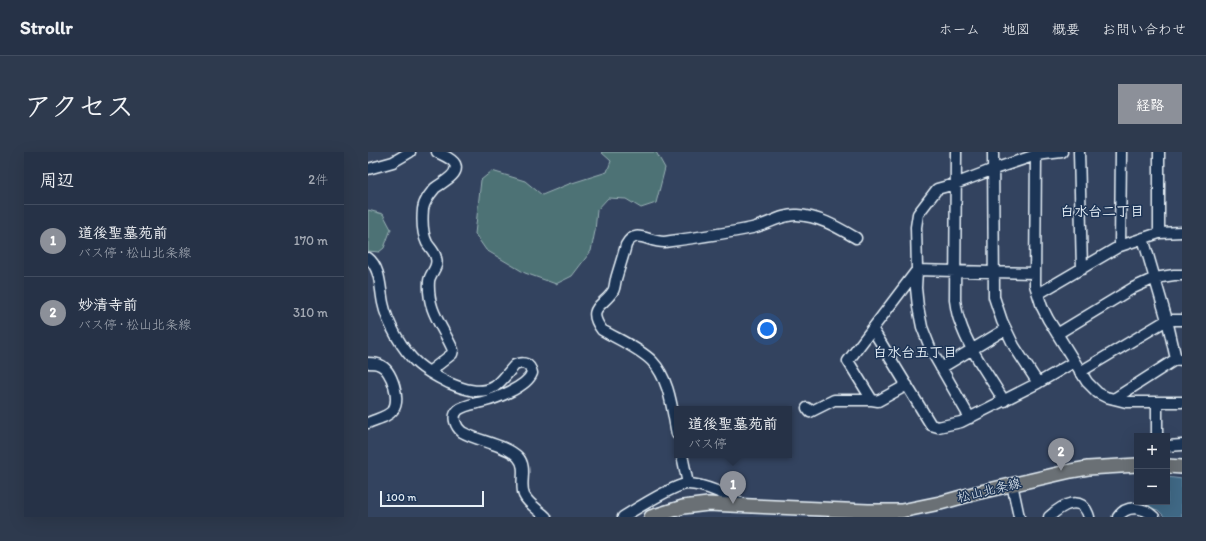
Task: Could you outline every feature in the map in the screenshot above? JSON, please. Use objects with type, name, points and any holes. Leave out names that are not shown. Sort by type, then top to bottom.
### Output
[{"type":"main road","name":"松山北条線","points":[[651,517],[694,505],[722,504],[868,512],[901,511],[940,503],[1012,484],[1088,468],[1134,465]]},
{"type":"main road","points":[[1170,466],[1182,467]]},
{"type":"street","points":[[368,169],[392,162],[410,152]]},
{"type":"street","points":[[429,372],[452,354],[453,350],[433,312],[430,281],[437,263],[434,254],[426,241],[423,228],[423,207],[426,201],[436,188],[450,178],[456,168],[452,161],[437,152]]},
{"type":"street","points":[[956,152],[954,300],[960,321],[973,349],[1004,401]]},
{"type":"street","points":[[994,152],[994,297],[1002,321],[1014,346],[1038,383]]},
{"type":"street","points":[[970,418],[931,350],[922,327],[916,288],[916,227],[918,214],[937,189],[955,184],[994,168],[1036,154],[1062,152]]},
{"type":"street","points":[[1079,152],[1082,269]]},
{"type":"street","points":[[1120,246],[1121,152]]},
{"type":"street","points":[[1159,152],[1159,233]]},
{"type":"street","points":[[1036,154],[1035,273],[1038,294],[1042,307],[1057,334],[1080,372],[1098,393],[1114,400],[1126,402],[1182,402]]},
{"type":"street","points":[[674,420],[667,389],[659,370],[652,361],[644,355],[602,330],[597,324],[595,317],[596,310],[600,303],[613,291],[628,241],[633,237],[638,236],[658,242],[664,242],[754,228],[790,215],[824,220],[856,238]]},
{"type":"street","points":[[1038,294],[1120,246],[1159,233],[1182,232]]},
{"type":"street","points":[[1114,400],[1179,360],[1143,238]]},
{"type":"street","points":[[368,258],[374,265],[383,304],[392,327],[408,353],[418,364],[429,372],[458,387],[480,391],[493,387],[515,365],[524,363],[528,365],[532,373],[527,381],[499,396],[464,406],[456,413],[454,417],[458,428],[462,432],[507,450],[517,456],[522,465],[522,486],[525,497],[546,517]]},
{"type":"street","points":[[917,270],[1035,273]]},
{"type":"street","points":[[872,400],[848,361],[917,270]]},
{"type":"street","points":[[1057,334],[1133,288],[1155,278],[1182,275]]},
{"type":"street","points":[[1080,372],[1167,320],[1182,320]]},
{"type":"street","points":[[941,368],[1006,329]]},
{"type":"street","points":[[873,330],[931,426],[938,427],[961,422],[970,418],[1038,383],[1074,362]]},
{"type":"street","points":[[368,362],[381,365],[390,374],[394,385],[397,403],[389,414],[368,423]]},
{"type":"street","points":[[808,408],[810,412],[834,400],[878,401],[907,386]]},
{"type":"street","points":[[1157,402],[1157,433]]},
{"type":"street","points":[[1170,446],[1182,445]]},
{"type":"street","points":[[683,458],[688,484]]},
{"type":"street","points":[[623,517],[674,488],[688,484],[732,497],[744,505]]},
{"type":"street","points":[[1012,484],[1019,517]]},
{"type":"street","points":[[1049,517],[1071,503],[1078,502],[1084,506],[1089,517]]},
{"type":"street","points":[[1118,517],[1125,511],[1134,508],[1146,510],[1154,517]]},
{"type":"green space","points":[[601,152],[656,152],[665,168],[656,203],[641,208],[626,199],[608,198],[597,210],[591,251],[572,276],[556,284],[525,273],[486,250],[475,234],[481,180],[492,171],[525,181],[542,195],[569,184],[607,172],[611,161]]},
{"type":"green space","points":[[368,210],[383,214],[391,229],[384,248],[379,252],[368,251]]},
{"type":"water","points":[[1170,477],[1182,479],[1182,517],[1165,517],[1158,510],[1151,508],[1149,505],[1170,505]]},
{"type":"place","name":"妙清寺前","points":[[1061,471]]},
{"type":"place","name":"道後聖墓苑前","points":[[733,504]]},
{"type":"district","name":"白水台二丁目","points":[[1102,211]]},
{"type":"district","name":"白水台五丁目","points":[[915,352]]}]
